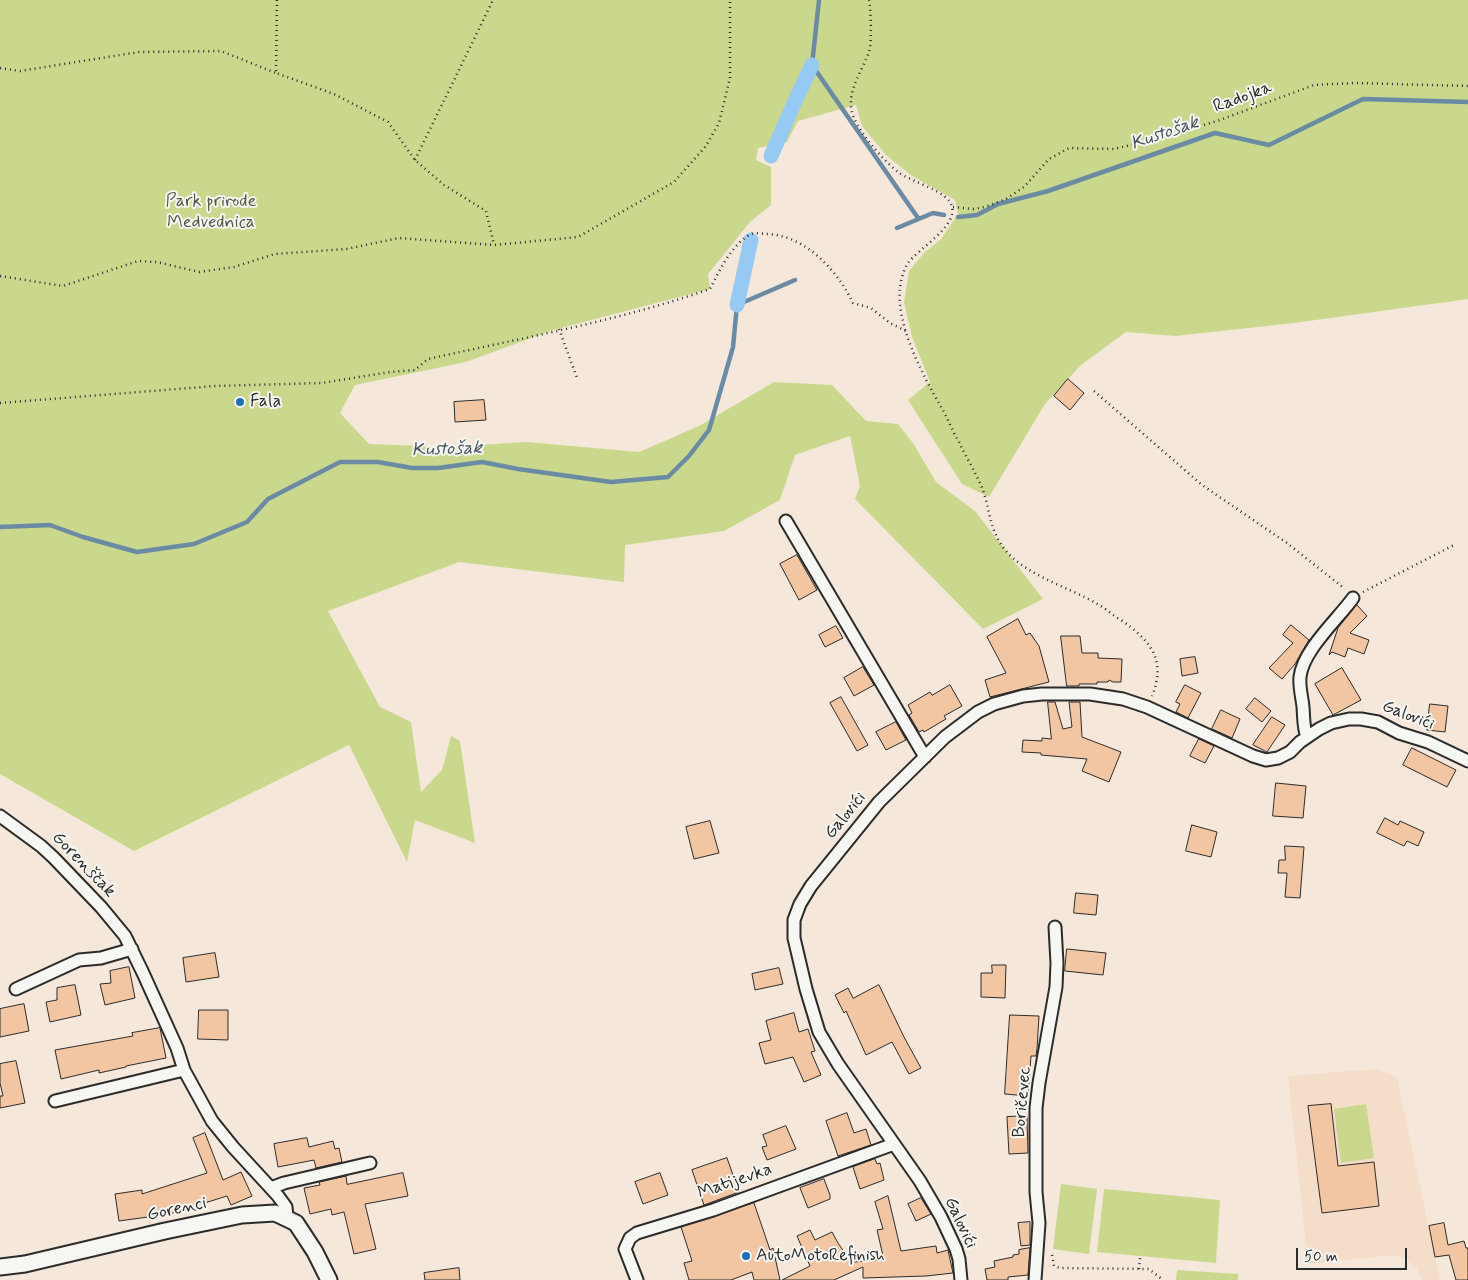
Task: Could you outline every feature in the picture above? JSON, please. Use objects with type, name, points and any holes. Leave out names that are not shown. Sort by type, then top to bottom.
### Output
[{"type":"street","points":[[786,521],[925,757]]},
{"type":"street","points":[[1307,737],[1304,728],[1300,686],[1302,670],[1306,660],[1327,629],[1354,598]]},
{"type":"street","name":"Galovići","points":[[961,1280],[959,1259],[952,1238],[926,1191],[838,1064],[819,1032],[813,1017],[796,950],[793,928],[796,912],[811,886],[879,802],[945,738],[978,712],[994,704],[1023,696],[1042,694],[1090,694],[1130,701],[1253,756],[1266,760],[1284,756],[1319,729],[1339,721],[1370,720],[1378,722],[1398,733],[1428,742],[1468,761]]},
{"type":"street","name":"Gorenščak","points":[[0,816],[36,842],[54,858],[101,907],[124,936],[132,949],[177,1048],[184,1070],[218,1129],[272,1188],[286,1207],[287,1217]]},
{"type":"street","name":"Boričevec","points":[[1035,1280],[1039,1223],[1036,1192],[1036,1108],[1056,987],[1055,927]]},
{"type":"street","points":[[16,989],[79,960],[101,958],[132,949]]},
{"type":"street","points":[[55,1101],[184,1070]]},
{"type":"street","name":"Matijevka","points":[[637,1280],[625,1249],[630,1238],[637,1234],[713,1210],[894,1144]]},
{"type":"street","points":[[272,1188],[284,1183],[370,1163]]},
{"type":"street","name":"Gorenci","points":[[0,1267],[25,1264],[242,1215],[275,1213],[287,1217]]},
{"type":"street","points":[[287,1217],[296,1223],[304,1234],[329,1280]]},
{"type":"path","points":[[276,73],[277,0]]},
{"type":"path","points":[[415,160],[493,0]]},
{"type":"path","points":[[0,276],[63,286],[138,262],[157,262],[199,272],[234,267],[275,254],[346,249],[399,238],[494,245],[578,237],[674,182],[706,146],[719,123],[730,78],[730,0]]},
{"type":"path","points":[[869,0],[870,50],[851,91],[850,102],[854,117],[863,133],[890,164],[908,178],[942,194],[951,202],[953,212],[939,233],[911,259],[903,273],[900,301],[906,331],[924,377],[980,481],[995,534],[1003,547],[1020,564],[1100,605],[1136,631],[1154,654],[1158,668],[1157,684],[1147,707]]},
{"type":"path","points":[[0,68],[20,71],[140,52],[221,50],[334,94],[388,122],[415,160],[444,185],[486,211],[494,245]]},
{"type":"path","name":"Radojka","points":[[952,207],[973,209],[1006,199],[1024,187],[1049,159],[1069,148],[1114,149],[1169,136],[1220,120],[1314,85],[1355,83],[1468,86]]},
{"type":"path","points":[[0,404],[215,386],[322,383],[415,370],[428,359],[642,310],[710,289],[723,265],[738,244],[753,233],[773,234],[791,240],[812,252],[830,267],[846,288],[853,303],[871,308],[890,323],[906,331]]},
{"type":"path","points":[[559,329],[577,378]]},
{"type":"path","points":[[1094,391],[1202,485],[1287,543],[1354,598],[1454,545]]},
{"type":"path","points":[[1052,1255],[1054,1266],[1060,1268],[1149,1269],[1163,1280]]},
{"type":"path","points":[[1139,1269],[1140,1258]]},
{"type":"shaded area","points":[[1376,1069],[1397,1077],[1440,1280],[1423,1280],[1416,1268],[1405,1258],[1394,1255],[1308,1264],[1288,1076]]},
{"type":"green space","name":"Park prirode Medvednica","points":[[0,0],[1468,0],[1468,299],[1294,323],[1175,336],[1126,332],[1081,365],[1045,404],[989,497],[962,484],[908,400],[930,382],[912,337],[904,302],[909,271],[924,253],[941,239],[958,214],[955,200],[912,176],[886,155],[862,126],[856,105],[798,121],[787,142],[758,148],[756,160],[771,167],[771,205],[750,222],[708,274],[710,289],[553,330],[466,362],[355,385],[340,413],[369,444],[448,447],[527,442],[639,452],[699,426],[774,382],[832,385],[866,421],[898,424],[913,443],[936,482],[975,511],[1043,599],[983,629],[855,499],[860,486],[850,436],[795,455],[780,500],[724,531],[625,545],[624,582],[459,562],[328,611],[380,707],[411,722],[421,792],[442,770],[451,736],[460,741],[475,843],[415,820],[407,862],[349,745],[134,851],[0,774]]},
{"type":"green space","points":[[1366,1104],[1374,1158],[1341,1163],[1334,1109]]},
{"type":"green space","points":[[1061,1184],[1097,1189],[1089,1254],[1053,1249]]},
{"type":"green space","points":[[1104,1189],[1220,1200],[1216,1263],[1097,1252]]},
{"type":"green space","points":[[1177,1270],[1238,1274],[1238,1280],[1176,1280]]},
{"type":"building","points":[[1068,379],[1084,393],[1070,410],[1054,396]]},
{"type":"building","points":[[484,400],[486,420],[455,422],[454,402]]},
{"type":"building","points":[[797,555],[817,590],[799,600],[780,564]]},
{"type":"building","points":[[1357,605],[1367,616],[1350,633],[1369,640],[1364,654],[1348,648],[1345,657],[1332,652],[1329,655],[1338,628]]},
{"type":"building","points":[[1018,619],[1026,635],[1030,633],[1039,646],[1049,682],[990,697],[985,680],[1006,673],[987,637]]},
{"type":"building","points":[[1291,625],[1309,640],[1295,664],[1282,679],[1269,668],[1293,643],[1283,635]]},
{"type":"building","points":[[836,626],[843,638],[825,647],[819,635]]},
{"type":"building","points":[[1061,636],[1080,636],[1082,653],[1098,653],[1098,658],[1122,659],[1121,682],[1109,680],[1108,682],[1097,682],[1097,684],[1067,686]]},
{"type":"building","points":[[1195,657],[1198,673],[1182,676],[1180,659]]},
{"type":"building","points":[[863,667],[874,685],[854,696],[844,678]]},
{"type":"building","points":[[1342,668],[1361,700],[1333,715],[1315,684]]},
{"type":"building","points":[[950,685],[962,706],[944,716],[946,719],[924,732],[923,730],[919,732],[909,715],[912,713],[908,705],[930,692],[932,695]]},
{"type":"building","points":[[1185,685],[1201,693],[1188,718],[1176,712],[1180,704],[1176,702]]},
{"type":"building","points":[[841,697],[868,745],[857,751],[830,703]]},
{"type":"building","points":[[1255,698],[1271,711],[1262,722],[1246,709]]},
{"type":"building","points":[[1048,702],[1055,702],[1063,729],[1072,727],[1069,702],[1080,702],[1082,737],[1121,752],[1109,782],[1082,771],[1087,759],[1022,752],[1023,740],[1042,741],[1042,738],[1051,739]]},
{"type":"building","points":[[1430,704],[1448,706],[1445,732],[1427,730]]},
{"type":"building","points":[[1221,710],[1240,719],[1232,738],[1212,729]]},
{"type":"building","points":[[1272,717],[1285,725],[1267,752],[1253,745]]},
{"type":"building","points":[[896,722],[906,740],[886,750],[876,732]]},
{"type":"building","points":[[1199,739],[1214,746],[1205,763],[1190,756]]},
{"type":"building","points":[[1412,748],[1456,770],[1447,787],[1403,765]]},
{"type":"building","points":[[1276,783],[1306,786],[1303,818],[1273,816]]},
{"type":"building","points":[[1385,818],[1398,825],[1400,821],[1424,832],[1418,846],[1407,841],[1404,846],[1377,833]]},
{"type":"building","points":[[710,821],[719,853],[694,859],[686,827]]},
{"type":"building","points":[[1192,825],[1217,832],[1211,857],[1186,851]]},
{"type":"building","points":[[1285,846],[1304,847],[1300,898],[1285,897],[1287,873],[1278,873],[1279,860],[1285,860]]},
{"type":"building","points":[[1076,893],[1098,895],[1096,915],[1074,913]]},
{"type":"building","points":[[1067,949],[1106,953],[1103,975],[1065,971]]},
{"type":"building","points":[[215,953],[219,977],[186,982],[183,958]]},
{"type":"building","points":[[992,965],[1006,965],[1005,998],[981,997],[981,973],[992,973]]},
{"type":"building","points":[[129,967],[135,998],[105,1005],[100,984],[111,983],[110,971]]},
{"type":"building","points":[[779,968],[783,984],[755,990],[752,974]]},
{"type":"building","points":[[75,985],[81,1015],[50,1022],[46,1002],[57,1000],[57,988]]},
{"type":"building","points":[[879,985],[921,1068],[909,1074],[892,1042],[866,1055],[846,1011],[844,1013],[835,995],[848,988],[853,998]]},
{"type":"building","points":[[24,1004],[29,1031],[0,1037],[0,1009]]},
{"type":"building","points":[[199,1010],[228,1010],[228,1040],[198,1039]]},
{"type":"building","points":[[794,1013],[799,1032],[808,1029],[815,1051],[811,1052],[821,1075],[804,1082],[793,1057],[765,1064],[759,1043],[771,1040],[766,1021]]},
{"type":"building","points":[[1010,1015],[1039,1016],[1037,1049],[1036,1056],[1031,1056],[1028,1096],[1005,1094]]},
{"type":"building","points":[[160,1028],[166,1058],[99,1073],[99,1070],[61,1079],[55,1050],[133,1036],[132,1033]]},
{"type":"building","points":[[16,1061],[25,1103],[0,1108],[0,1096],[3,1096],[0,1083],[0,1064]]},
{"type":"building","points":[[1331,1104],[1338,1166],[1374,1162],[1379,1206],[1322,1213],[1308,1106]]},
{"type":"building","points":[[847,1113],[854,1133],[866,1129],[871,1145],[838,1156],[826,1121]]},
{"type":"building","points":[[1027,1116],[1028,1153],[1009,1154],[1007,1117]]},
{"type":"building","points":[[786,1126],[796,1149],[767,1160],[762,1147],[767,1146],[763,1135]]},
{"type":"building","points":[[205,1133],[223,1180],[241,1172],[252,1196],[231,1205],[227,1196],[163,1216],[119,1221],[115,1194],[142,1190],[142,1194],[207,1173],[193,1138]]},
{"type":"building","points":[[307,1138],[309,1147],[333,1141],[335,1149],[339,1148],[342,1162],[316,1168],[314,1160],[278,1167],[274,1144]]},
{"type":"building","points":[[727,1158],[739,1192],[704,1205],[692,1170]]},
{"type":"building","points":[[875,1159],[877,1164],[880,1163],[884,1180],[860,1189],[853,1167]]},
{"type":"building","points":[[403,1173],[408,1196],[365,1204],[376,1249],[354,1254],[344,1212],[332,1215],[331,1209],[310,1214],[304,1188],[320,1185],[319,1182],[346,1176],[347,1184]]},
{"type":"building","points":[[660,1173],[668,1195],[643,1204],[635,1182]]},
{"type":"building","points":[[824,1179],[830,1199],[808,1208],[800,1188]]},
{"type":"building","points":[[888,1196],[901,1251],[936,1246],[937,1253],[948,1250],[953,1273],[863,1278],[863,1267],[834,1280],[782,1280],[810,1266],[797,1236],[810,1230],[815,1240],[832,1232],[851,1262],[884,1260],[877,1230],[883,1229],[875,1202]]},
{"type":"building","points":[[921,1198],[931,1214],[916,1221],[908,1204]]},
{"type":"building","points":[[754,1203],[770,1250],[773,1248],[780,1280],[754,1280],[752,1272],[731,1280],[689,1280],[684,1263],[692,1261],[681,1227]]},
{"type":"building","points":[[1030,1222],[1030,1245],[1021,1246],[1018,1223]]},
{"type":"building","points":[[1444,1223],[1448,1245],[1464,1241],[1466,1248],[1468,1248],[1468,1280],[1456,1280],[1449,1255],[1435,1257],[1429,1226]]},
{"type":"building","points":[[1030,1248],[1028,1275],[1008,1277],[1008,1280],[987,1280],[985,1269],[995,1267],[994,1261],[1013,1257],[1013,1255],[1019,1254],[1019,1250]]},
{"type":"building","points":[[459,1268],[460,1280],[425,1280],[424,1273]]},
{"type":"waterway","points":[[819,0],[812,65],[918,218]]},
{"type":"waterway","points":[[771,156],[812,65]]},
{"type":"waterway","name":"Kustošak","points":[[958,217],[977,215],[998,204],[1048,191],[1215,133],[1269,145],[1363,99],[1468,102]]},
{"type":"waterway","name":"Kustošak","points":[[897,228],[933,213],[944,215]]},
{"type":"waterway","points":[[737,305],[751,240]]},
{"type":"waterway","name":"Kustošak","points":[[0,527],[50,525],[83,537],[137,552],[194,544],[247,522],[268,499],[340,462],[378,462],[412,468],[438,468],[482,462],[611,482],[668,477],[689,456],[709,430],[733,347],[737,305],[795,280]]},
{"type":"place","name":"Fala","points":[[240,402]]},
{"type":"place","name":"AutoMotoRefinish","points":[[746,1256]]}]
